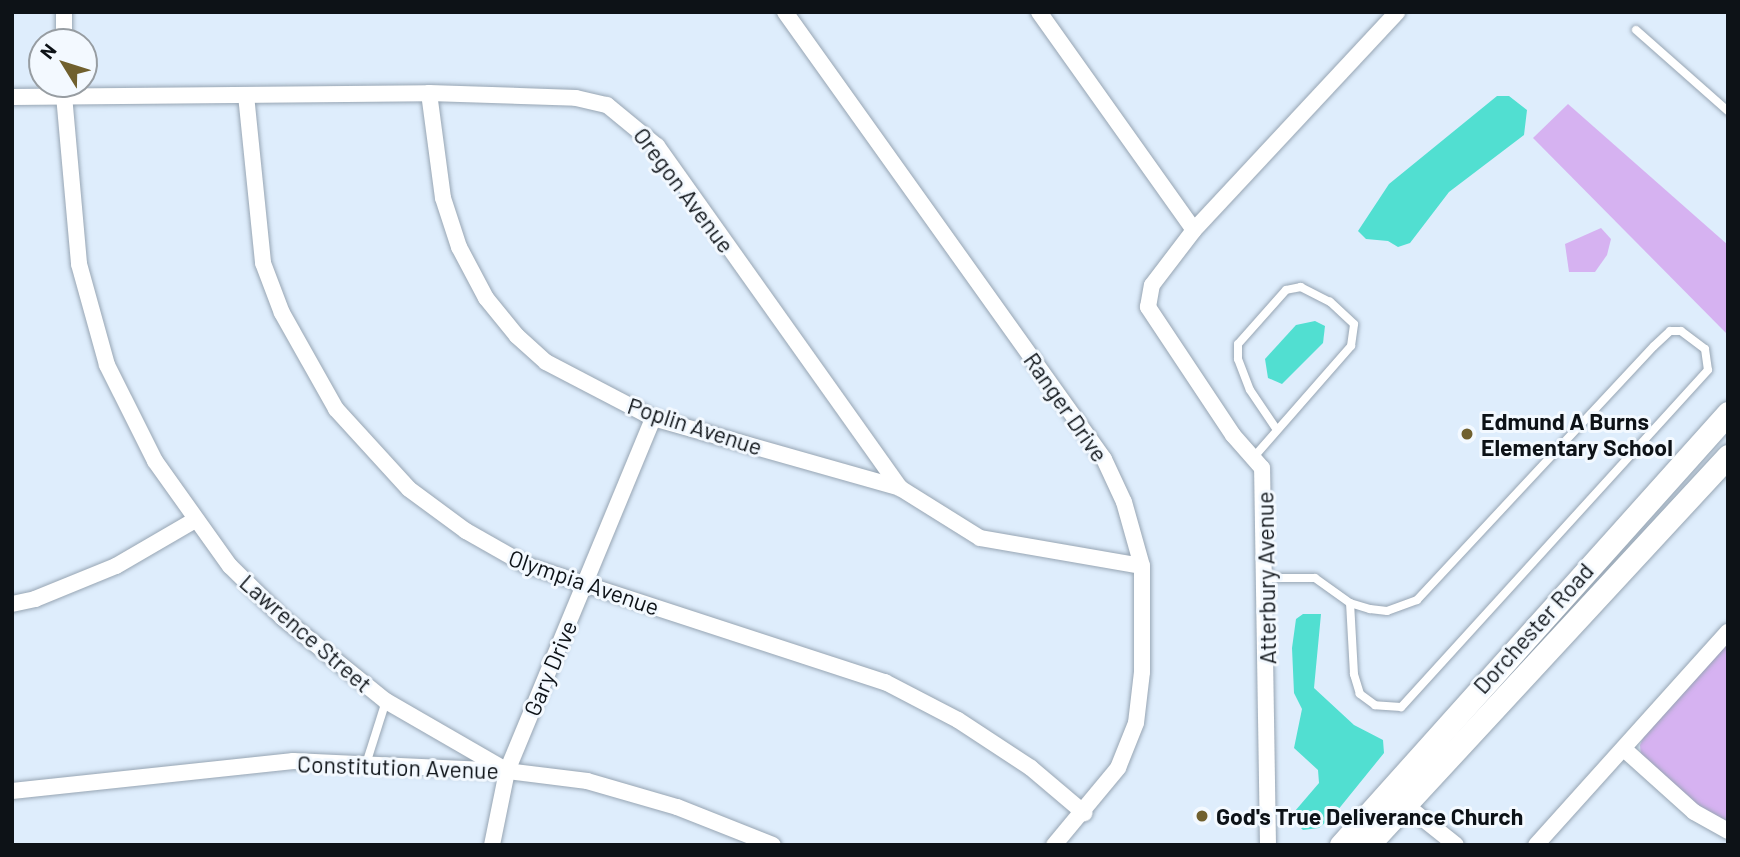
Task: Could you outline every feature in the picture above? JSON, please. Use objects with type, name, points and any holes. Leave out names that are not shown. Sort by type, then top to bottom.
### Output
[{"type":"main road","name":"Dorchester Road","points":[[1368,845],[1396,797],[1728,413]]},
{"type":"main road","name":"Dorchester Road","points":[[1341,845],[1396,797],[1728,456]]},
{"type":"street","name":"Ranger Drive","points":[[785,12],[1104,459],[1124,502],[1142,566],[1142,672],[1136,723],[1118,768],[1084,813],[1054,845]]},
{"type":"street","points":[[1039,12],[1194,230]]},
{"type":"street","name":"Atterbury Avenue","points":[[1268,845],[1266,495],[1262,468],[1149,307],[1152,285],[1194,230],[1396,12]]},
{"type":"street","name":"Oregon Avenue","points":[[98,92],[246,96],[429,93],[576,98],[607,105],[634,123],[657,146],[900,488],[980,538],[1142,566]]},
{"type":"street","name":"Poplin Avenue","points":[[429,93],[443,198],[459,247],[486,298],[516,336],[546,362],[653,418],[900,488]]},
{"type":"street","name":"Olympia Avenue","points":[[246,96],[263,263],[282,313],[336,409],[409,489],[466,531],[526,565],[885,682],[969,727],[1031,768],[1084,813]]},
{"type":"street","name":"Lawrence Street","points":[[64,98],[79,264],[107,365],[155,461],[230,566],[283,618],[386,701],[507,771]]},
{"type":"street","name":"Gary Drive","points":[[492,845],[507,771],[653,418]]},
{"type":"street","points":[[12,604],[35,600],[116,566],[195,520]]},
{"type":"street","points":[[1536,845],[1728,632]]},
{"type":"street","points":[[1624,749],[1694,812],[1728,831]]},
{"type":"street","name":"Constitution Avenue","points":[[12,791],[293,761],[507,771],[587,781],[677,807],[774,845]]},
{"type":"street","points":[[1396,797],[1456,845]]},
{"type":"lane","points":[[1636,30],[1728,111]]},
{"type":"lane","points":[[1253,458],[1351,346],[1354,324],[1330,302],[1301,287],[1286,290],[1238,344],[1238,359],[1250,390],[1277,430]]},
{"type":"lane","points":[[1267,578],[1315,578],[1350,603],[1387,611],[1417,600],[1662,339],[1681,331],[1705,349],[1707,370],[1401,707],[1375,705],[1360,694],[1354,674],[1350,603]]},
{"type":"lane","points":[[366,764],[386,701]]},
{"type":"shaded area","points":[[1497,96],[1509,96],[1527,110],[1524,135],[1449,192],[1410,243],[1398,247],[1388,241],[1366,239],[1358,231],[1389,184]]},
{"type":"shaded area","points":[[1568,104],[1728,245],[1728,335],[1533,138]]},
{"type":"shaded area","points":[[1601,228],[1611,239],[1607,255],[1595,272],[1569,272],[1565,244]]},
{"type":"shaded area","points":[[1315,321],[1325,326],[1323,343],[1282,384],[1268,378],[1265,359],[1296,325]]},
{"type":"shaded area","points":[[1303,614],[1321,614],[1314,688],[1354,725],[1383,740],[1384,753],[1333,816],[1319,828],[1303,830],[1296,823],[1295,811],[1319,783],[1318,770],[1294,748],[1302,709],[1294,693],[1292,648],[1296,619]]},
{"type":"shaded area","points":[[1728,641],[1728,823],[1696,806],[1641,757],[1640,745],[1645,733]]},
{"type":"place","name":"Edmund A Burns Elementary School","points":[[1467,434]]},
{"type":"place","name":"God's True Deliverance Church","points":[[1202,816]]}]
